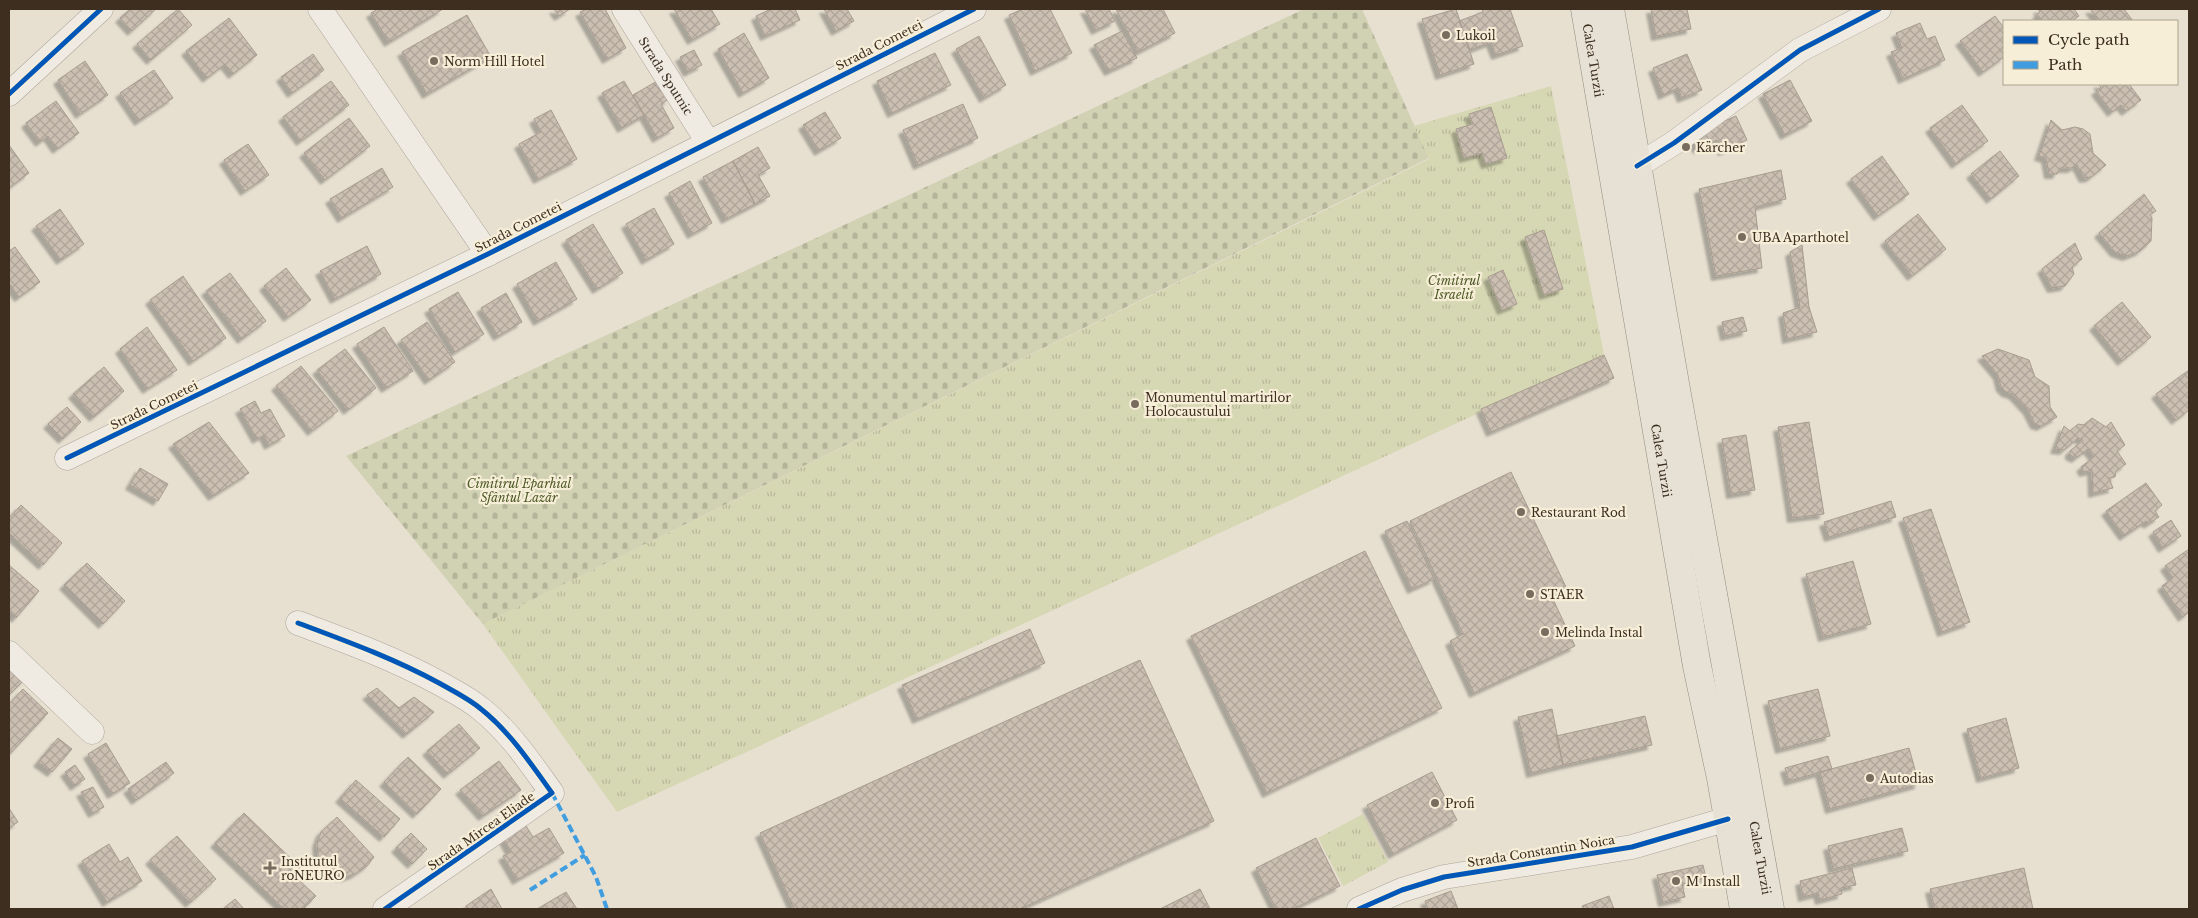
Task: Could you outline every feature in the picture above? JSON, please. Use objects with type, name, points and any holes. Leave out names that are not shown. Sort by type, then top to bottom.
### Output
[{"type":"main road","name":"Calea Turzii","points":[[1585,9],[1697,666],[1744,909]]},
{"type":"main road","name":"Calea Turzii","points":[[1610,9],[1770,909]]},
{"type":"street","name":"Strada Cometei","points":[[320,9],[488,254]]},
{"type":"street","name":"Strada Sputnic","points":[[624,9],[708,142]]},
{"type":"street","name":"Strada Cometei","points":[[67,458],[488,254],[974,9]]},
{"type":"street","points":[[1637,166],[1674,143],[1800,50],[1879,9]]},
{"type":"street","points":[[9,94],[94,11]]},
{"type":"street","name":"Strada Mircea Eliade","points":[[298,623],[377,652],[468,700],[498,725],[517,746],[552,793],[385,909]]},
{"type":"street","points":[[9,653],[92,732]]},
{"type":"street","name":"Strada Constantin Noica","points":[[1359,909],[1402,890],[1444,877],[1632,847],[1728,819]]},
{"type":"green space","name":"Cimitirul Eparhial Sfântul Lazăr","points":[[1304,9],[1362,9],[1429,158],[483,624],[346,456],[913,193]]},
{"type":"green space","name":"Cimitirul Israelit","points":[[1551,86],[1604,355],[617,812],[483,624],[1429,159],[1414,126]]},
{"type":"green space","points":[[1363,814],[1388,862],[1343,886],[1318,838]]},
{"type":"building","points":[[130,9],[156,9],[132,31],[120,18]]},
{"type":"building","points":[[178,9],[192,25],[151,60],[137,44]]},
{"type":"building","points":[[378,9],[443,9],[389,42],[371,13]]},
{"type":"building","points":[[554,9],[570,9],[559,16]]},
{"type":"building","points":[[587,9],[605,9],[626,48],[607,59],[580,12]]},
{"type":"building","points":[[674,9],[711,9],[720,24],[692,40]]},
{"type":"building","points":[[771,9],[795,9],[800,20],[765,36],[756,16]]},
{"type":"building","points":[[824,9],[847,9],[854,21],[836,31]]},
{"type":"building","points":[[1023,9],[1050,9],[1072,53],[1035,71],[1009,15]]},
{"type":"building","points":[[1085,9],[1109,9],[1115,21],[1096,30]]},
{"type":"building","points":[[1116,9],[1163,9],[1175,33],[1138,52]]},
{"type":"building","name":"Lukoil","points":[[1456,9],[1474,64],[1440,75],[1422,19]]},
{"type":"building","points":[[1482,9],[1510,9],[1523,46],[1496,55],[1491,42],[1470,50],[1459,21],[1483,12]]},
{"type":"building","points":[[1651,9],[1687,9],[1691,29],[1656,36]]},
{"type":"building","points":[[2038,9],[2074,9],[2079,16],[2073,20],[2042,20],[2037,14],[2040,12]]},
{"type":"building","points":[[2090,9],[2124,9],[2132,20],[2098,20]]},
{"type":"building","points":[[467,15],[491,57],[427,94],[402,52]]},
{"type":"building","points":[[1995,16],[2003,27],[2003,58],[1983,72],[1960,41]]},
{"type":"building","points":[[229,18],[257,55],[233,74],[225,64],[207,78],[186,51]]},
{"type":"building","points":[[1920,23],[1927,39],[1935,36],[1945,60],[1903,79],[1891,52],[1902,48],[1896,33]]},
{"type":"building","points":[[1122,31],[1137,58],[1109,71],[1094,45]]},
{"type":"building","points":[[744,33],[769,78],[743,93],[718,49]]},
{"type":"building","points":[[979,36],[1006,85],[984,98],[956,49]]},
{"type":"building","points":[[694,50],[702,65],[688,72],[680,57]]},
{"type":"building","points":[[935,53],[951,85],[892,113],[877,81]]},
{"type":"building","points":[[313,54],[324,70],[292,93],[281,77]]},
{"type":"building","points":[[1687,54],[1702,90],[1682,98],[1678,88],[1663,95],[1653,68]]},
{"type":"building","points":[[85,61],[108,95],[80,114],[58,80]]},
{"type":"building","points":[[154,70],[173,98],[139,121],[120,93]]},
{"type":"building","points":[[659,80],[669,99],[661,104],[674,128],[657,138],[633,95]]},
{"type":"building","points":[[1790,80],[1812,121],[1785,135],[1763,94]]},
{"type":"building","points":[[331,81],[349,105],[301,141],[283,117]]},
{"type":"building","points":[[624,81],[644,115],[622,128],[602,93]]},
{"type":"building","points":[[2099,85],[2130,85],[2141,100],[2126,111],[2121,105],[2112,112],[2096,91],[2101,87]]},
{"type":"building","points":[[56,101],[79,133],[57,149],[48,136],[40,142],[26,123]]},
{"type":"building","points":[[963,104],[978,138],[918,165],[903,130]]},
{"type":"building","points":[[1962,105],[1988,141],[1956,164],[1930,128]]},
{"type":"building","points":[[1491,107],[1507,158],[1486,164],[1482,153],[1464,158],[1456,129],[1473,124],[1469,114]]},
{"type":"building","points":[[551,110],[577,159],[538,179],[519,144],[541,132],[534,119]]},
{"type":"building","points":[[825,112],[841,138],[819,151],[803,125]]},
{"type":"building","points":[[1736,116],[1747,140],[1723,151],[1717,140],[1698,149],[1691,136]]},
{"type":"building","points":[[349,118],[370,146],[325,180],[304,153]]},
{"type":"building","points":[[2051,120],[2062,130],[2075,127],[2083,129],[2090,134],[2093,153],[2106,165],[2091,177],[2084,178],[2077,165],[2072,168],[2060,168],[2057,174],[2049,174],[2046,158],[2039,156]]},
{"type":"building","points":[[248,144],[269,175],[245,191],[224,160]]},
{"type":"building","points":[[9,145],[29,173],[9,188]]},
{"type":"building","points":[[758,147],[770,168],[758,175],[770,196],[755,204],[733,161]]},
{"type":"building","points":[[2000,151],[2019,176],[1991,199],[1971,174]]},
{"type":"building","points":[[1882,156],[1909,194],[1878,216],[1851,179]]},
{"type":"building","points":[[733,161],[755,204],[726,219],[703,177]]},
{"type":"building","points":[[382,168],[393,187],[342,218],[330,199]]},
{"type":"building","points":[[1781,170],[1786,199],[1755,207],[1762,268],[1716,276],[1699,189]]},
{"type":"building","points":[[690,181],[712,223],[692,234],[669,193]]},
{"type":"building","points":[[2144,194],[2156,211],[2150,215],[2152,218],[2151,241],[2140,251],[2127,256],[2115,252],[2099,233]]},
{"type":"building","points":[[654,208],[674,244],[646,260],[626,224]]},
{"type":"building","points":[[60,209],[84,244],[61,260],[36,226]]},
{"type":"building","points":[[1918,214],[1946,249],[1912,276],[1885,241]]},
{"type":"building","points":[[593,224],[623,273],[597,289],[566,240]]},
{"type":"building","points":[[1544,230],[1563,289],[1544,295],[1525,237]]},
{"type":"building","points":[[2075,243],[2082,259],[2072,267],[2074,274],[2065,286],[2052,288],[2042,269]]},
{"type":"building","points":[[1802,245],[1809,307],[1817,332],[1787,339],[1783,313],[1800,307],[1790,252]]},
{"type":"building","points":[[367,246],[381,274],[335,299],[320,271]]},
{"type":"building","points":[[15,247],[40,282],[19,297],[9,283],[9,251]]},
{"type":"building","points":[[556,262],[577,299],[538,321],[517,284]]},
{"type":"building","points":[[286,268],[311,300],[288,317],[264,286]]},
{"type":"building","points":[[1503,270],[1517,304],[1502,310],[1488,277]]},
{"type":"building","points":[[230,273],[266,321],[242,339],[206,291]]},
{"type":"building","points":[[183,276],[226,338],[193,361],[150,300]]},
{"type":"building","points":[[458,292],[484,334],[455,352],[429,309]]},
{"type":"building","points":[[506,293],[522,322],[498,336],[481,308]]},
{"type":"building","points":[[2122,302],[2151,337],[2122,361],[2094,326]]},
{"type":"building","points":[[1743,317],[1747,331],[1725,336],[1722,322]]},
{"type":"building","points":[[427,322],[455,362],[429,380],[401,340]]},
{"type":"building","points":[[147,327],[177,370],[147,389],[120,349]]},
{"type":"building","points":[[384,327],[413,371],[386,388],[357,344]]},
{"type":"building","points":[[345,349],[376,388],[348,410],[317,370]]},
{"type":"building","points":[[1998,349],[2029,360],[2035,377],[2049,386],[2050,407],[2057,417],[2041,426],[2035,424],[2028,410],[2013,394],[2006,392],[2001,387],[1998,375],[1982,356]]},
{"type":"building","points":[[1604,355],[1614,378],[1491,432],[1481,409]]},
{"type":"building","points":[[301,366],[338,411],[312,431],[276,386]]},
{"type":"building","points":[[104,367],[124,391],[94,417],[73,394]]},
{"type":"building","points":[[2189,370],[2189,410],[2176,420],[2156,394]]},
{"type":"building","points":[[255,401],[261,413],[270,409],[285,436],[269,445],[264,435],[257,439],[240,409]]},
{"type":"building","points":[[67,407],[81,422],[63,439],[48,424]]},
{"type":"building","points":[[2092,418],[2106,427],[2111,422],[2125,445],[2117,451],[2126,464],[2116,471],[2115,477],[2109,478],[2113,488],[2093,493],[2092,470],[2084,472],[2081,467],[2094,457],[2088,449],[2076,458],[2070,455],[2070,451],[2083,440],[2078,438],[2064,450],[2055,449],[2064,426],[2070,431],[2078,424],[2084,425]]},
{"type":"building","points":[[209,422],[249,473],[213,496],[173,444]]},
{"type":"building","points":[[1809,422],[1824,514],[1792,518],[1778,427]]},
{"type":"building","points":[[1746,435],[1755,490],[1731,494],[1722,439]]},
{"type":"building","points":[[140,468],[168,484],[158,501],[130,485]]},
{"type":"building","points":[[1511,472],[1566,587],[1551,595],[1575,646],[1474,693],[1450,641],[1463,634],[1410,521]]},
{"type":"building","points":[[2146,483],[2162,505],[2155,511],[2159,517],[2148,524],[2146,521],[2124,536],[2106,511]]},
{"type":"building","points":[[1891,501],[1896,517],[1829,537],[1824,522]]},
{"type":"building","points":[[21,505],[62,543],[43,565],[9,533],[9,518]]},
{"type":"building","points":[[1931,509],[1970,622],[1942,632],[1903,518]]},
{"type":"building","points":[[2171,520],[2181,536],[2163,548],[2153,532]]},
{"type":"building","points":[[1407,521],[1434,579],[1412,589],[1385,531]]},
{"type":"building","points":[[2189,549],[2189,612],[2183,617],[2162,586],[2173,578],[2165,566]]},
{"type":"building","points":[[1365,551],[1442,708],[1267,793],[1191,636]]},
{"type":"building","points":[[1853,561],[1871,624],[1823,637],[1806,574]]},
{"type":"building","points":[[87,563],[125,601],[103,624],[64,585]]},
{"type":"building","points":[[9,565],[39,591],[16,618],[9,611]]},
{"type":"building","points":[[1030,629],[1045,663],[917,719],[902,685]]},
{"type":"building","points":[[1140,660],[1214,821],[1020,909],[794,909],[760,833]]},
{"type":"building","points":[[9,662],[25,679],[9,695]]},
{"type":"building","points":[[377,688],[399,708],[414,697],[434,712],[407,734],[367,695]]},
{"type":"building","points":[[23,689],[48,713],[9,755],[9,704]]},
{"type":"building","points":[[1818,689],[1830,736],[1780,749],[1768,701]]},
{"type":"building","points":[[1552,709],[1563,765],[1531,773],[1518,717]]},
{"type":"building","points":[[1645,716],[1652,745],[1563,765],[1556,736]]},
{"type":"building","points":[[2006,718],[2019,768],[1981,778],[1967,729]]},
{"type":"building","points":[[459,724],[480,748],[448,774],[427,751]]},
{"type":"building","points":[[58,738],[72,749],[52,772],[38,762]]},
{"type":"building","points":[[106,743],[130,783],[112,794],[88,754]]},
{"type":"building","name":"Autodias","points":[[1909,748],[1919,784],[1830,809],[1820,772]]},
{"type":"building","points":[[1828,756],[1832,769],[1789,781],[1785,768]]},
{"type":"building","points":[[408,757],[441,789],[417,814],[384,782]]},
{"type":"building","points":[[499,761],[521,790],[483,816],[460,790]]},
{"type":"building","points":[[166,762],[174,773],[136,800],[128,789]]},
{"type":"building","points":[[75,765],[85,779],[75,786],[65,772]]},
{"type":"building","points":[[1432,772],[1457,820],[1393,854],[1367,805]]},
{"type":"building","points":[[356,780],[400,819],[384,837],[340,798]]},
{"type":"building","points":[[93,787],[104,807],[93,813],[81,792]]},
{"type":"building","points":[[9,808],[18,822],[9,828]]},
{"type":"building","points":[[244,813],[308,875],[301,882],[316,896],[303,909],[284,909],[215,843]]},
{"type":"building","points":[[337,817],[374,857],[367,866],[355,874],[345,877],[335,875],[325,867],[318,855],[317,843],[321,832]]},
{"type":"building","points":[[526,826],[533,837],[549,828],[564,853],[517,880],[503,856],[511,852],[504,839]]},
{"type":"building","points":[[1902,828],[1908,851],[1833,869],[1828,846]]},
{"type":"building","points":[[411,833],[427,849],[412,864],[396,848]]},
{"type":"building","points":[[177,836],[216,879],[190,903],[150,860]]},
{"type":"building","points":[[1316,838],[1340,886],[1293,909],[1276,909],[1256,868]]},
{"type":"building","points":[[109,844],[120,862],[128,857],[142,881],[107,902],[82,861]]},
{"type":"building","name":"M Install","points":[[1703,865],[1706,878],[1682,884],[1685,897],[1663,902],[1657,875]]},
{"type":"building","points":[[1852,868],[1856,885],[1841,888],[1842,894],[1820,900],[1818,893],[1803,897],[1800,881]]},
{"type":"building","points":[[2024,868],[2033,909],[1935,909],[1930,889]]},
{"type":"building","points":[[491,889],[502,909],[468,909],[466,906]]},
{"type":"building","points":[[1200,889],[1210,909],[1160,909]]},
{"type":"building","points":[[1451,891],[1458,909],[1428,909],[1425,901]]},
{"type":"building","points":[[566,892],[577,909],[537,909]]},
{"type":"building","points":[[1609,896],[1614,909],[1584,909],[1582,906]]},
{"type":"building","points":[[235,899],[244,909],[223,909]]},
{"type":"marked path","points":[[552,793],[596,877],[607,909]]},
{"type":"marked path","points":[[530,890],[585,855]]},
{"type":"cycle path","points":[[9,94],[101,9]]},
{"type":"cycle path","points":[[67,458],[488,254],[974,9]]},
{"type":"cycle path","points":[[1637,166],[1674,143],[1800,50],[1879,9]]},
{"type":"cycle path","points":[[298,623],[369,650],[439,683],[471,701],[492,718],[511,738],[552,793],[385,909]]},
{"type":"cycle path","points":[[1359,909],[1402,890],[1444,877],[1632,847],[1728,819]]},
{"type":"place","name":"Lukoil","points":[[1446,35]]},
{"type":"place","name":"Norm Hill Hotel","points":[[434,61]]},
{"type":"place","name":"Kärcher","points":[[1686,147]]},
{"type":"place","name":"UBA Aparthotel","points":[[1742,237]]},
{"type":"place","name":"Monumentul martirilor Holocaustului","points":[[1135,404]]},
{"type":"place","name":"Restaurant Rod","points":[[1521,512]]},
{"type":"place","name":"STAER","points":[[1530,594]]},
{"type":"place","name":"Melinda Instal","points":[[1545,632]]},
{"type":"place","name":"Autodias","points":[[1870,778]]},
{"type":"place","name":"Profi","points":[[1435,803]]},
{"type":"place","name":"Institutul roNEURO","points":[[270,868]]},
{"type":"place","name":"M Install","points":[[1676,881]]}]
